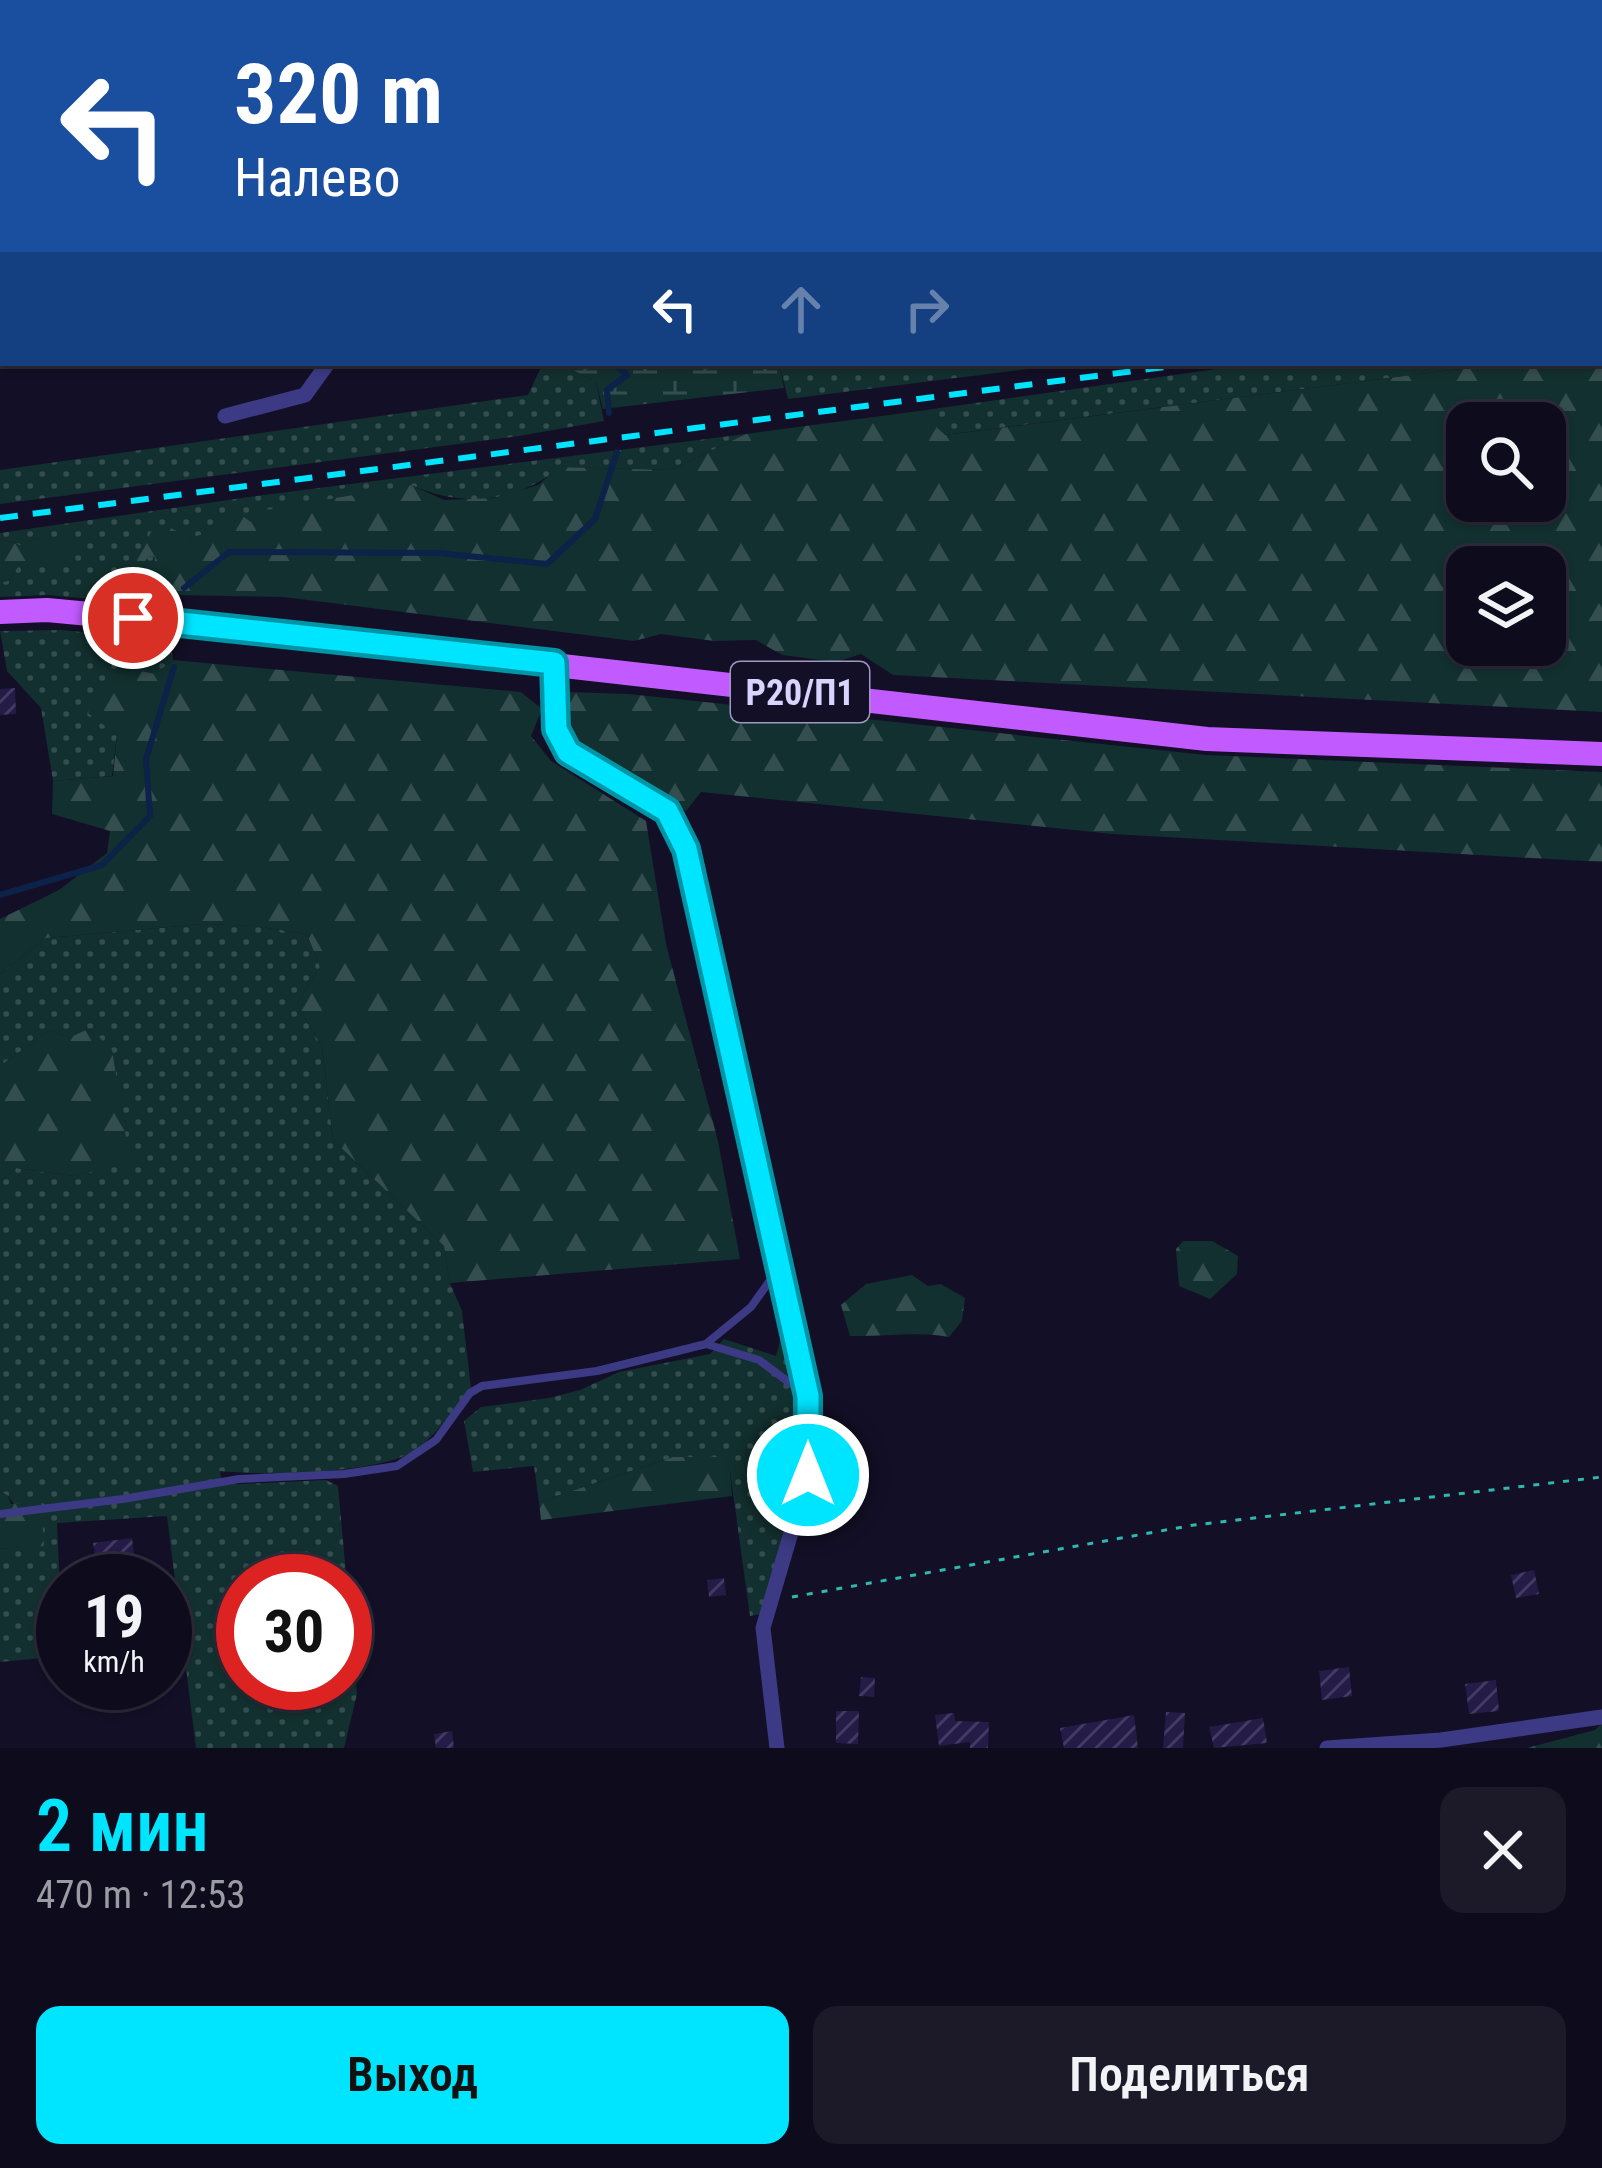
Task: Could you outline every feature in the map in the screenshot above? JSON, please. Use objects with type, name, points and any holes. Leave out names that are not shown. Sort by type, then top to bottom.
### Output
[{"type":"main road","name":"Р20/П1","points":[[0,612],[47,610],[176,622],[1207,739],[1602,754]]},
{"type":"street","points":[[225,416],[305,395],[326,366]]},
{"type":"street","points":[[554,663],[556,729],[568,752],[667,811],[686,849],[808,1396],[808,1475],[763,1628],[778,1748]]},
{"type":"street","points":[[1327,1748],[1441,1740],[1602,1717]]},
{"type":"lane","points":[[0,1514],[239,1479],[398,1466],[436,1440],[470,1394],[482,1386],[597,1370],[706,1344],[751,1307],[780,1267]]},
{"type":"lane","points":[[706,1344],[759,1360],[808,1396]]},
{"type":"path","points":[[774,1595],[800,1598],[1194,1525],[1602,1477]]},
{"type":"green space","points":[[542,366],[568,366],[596,382],[604,421],[0,504],[0,470],[528,395]]},
{"type":"green space","points":[[780,366],[1052,366],[788,399]]},
{"type":"green space","points":[[780,366],[784,388],[603,409],[596,382],[569,368]]},
{"type":"green space","points":[[1238,366],[1483,366],[944,435],[919,411]]},
{"type":"green space","points":[[1483,366],[1602,366],[1602,712],[893,675],[861,654],[836,662],[782,655],[756,640],[714,641],[661,634],[634,641],[284,597],[174,595],[155,576],[155,557],[148,556],[143,566],[134,567],[130,558],[143,549],[151,532],[167,526],[189,538],[208,533],[217,515],[238,513],[251,522],[252,513],[411,485],[444,500],[495,498],[538,485],[560,467],[671,470],[746,434],[919,411],[945,435]]},
{"type":"green space","points":[[746,434],[671,470],[561,467],[526,488],[489,498],[450,497],[411,485],[189,538],[148,556],[155,557],[155,576],[174,595],[173,606],[47,595],[0,597],[0,582],[8,581],[20,564],[53,542],[35,538],[22,546],[0,538],[0,533]]},
{"type":"green space","points":[[0,538],[22,546],[35,538],[67,542],[72,544],[73,557],[55,566],[42,559],[31,568],[20,564],[8,581],[0,582]]},
{"type":"green space","points":[[61,630],[170,640],[173,660],[89,713],[117,735],[112,776],[53,781],[41,708],[7,671],[0,631]]},
{"type":"green space","points":[[173,660],[521,692],[542,709],[531,736],[551,761],[646,821],[666,944],[718,1141],[740,1259],[450,1283],[444,1246],[333,1140],[322,1047],[297,1004],[320,967],[307,934],[203,924],[46,938],[0,974],[0,919],[59,890],[107,853],[110,831],[52,814],[53,781],[113,776],[117,735],[88,713],[121,667],[155,674]]},
{"type":"green space","points":[[568,692],[629,694],[1206,755],[1602,772],[1602,862],[1113,834],[701,792],[686,811],[579,748],[567,727]]},
{"type":"green space","points":[[203,924],[307,934],[320,967],[297,1004],[322,1047],[333,1140],[444,1246],[450,1283],[462,1311],[471,1388],[430,1438],[397,1459],[290,1473],[220,1471],[222,1485],[326,1480],[338,1486],[344,1554],[216,1554],[216,1710],[353,1710],[344,1748],[196,1748],[191,1710],[192,1554],[172,1554],[167,1516],[57,1523],[58,1554],[36,1554],[36,1659],[0,1662],[0,1549],[44,1545],[0,1491],[0,1182],[16,1168],[74,1176],[130,1161],[69,1038],[50,1030],[0,1066],[0,974],[46,938]]},
{"type":"green space","points":[[90,1028],[112,1050],[130,1162],[74,1176],[16,1168],[0,1182],[0,1066],[50,1030],[69,1038]]},
{"type":"green space","points":[[1183,1241],[1212,1241],[1238,1256],[1237,1274],[1210,1299],[1179,1286],[1176,1249]]},
{"type":"green space","points":[[912,1275],[928,1286],[941,1284],[965,1298],[962,1321],[949,1337],[850,1336],[841,1305],[866,1284]]},
{"type":"green space","points":[[784,1326],[801,1409],[801,1473],[761,1614],[750,1616],[728,1457],[673,1457],[539,1502],[534,1466],[473,1472],[464,1421],[481,1407],[549,1398],[619,1372],[710,1354],[724,1339],[776,1356]]},
{"type":"green space","points":[[673,1457],[729,1457],[732,1496],[541,1520],[539,1502]]},
{"type":"green space","points":[[0,1491],[11,1504],[41,1501],[44,1546],[0,1549]]},
{"type":"green space","points":[[1602,1723],[1602,1748],[1527,1748],[1595,1730]]},
{"type":"building","points":[[15,688],[16,714],[0,715],[0,689]]},
{"type":"building","points":[[132,1538],[134,1554],[95,1554],[93,1543]]},
{"type":"building","points":[[1534,1570],[1539,1594],[1516,1598],[1511,1575]]},
{"type":"building","points":[[724,1578],[726,1595],[709,1597],[707,1580]]},
{"type":"building","points":[[1349,1667],[1352,1696],[1322,1700],[1319,1671]]},
{"type":"building","points":[[861,1677],[875,1678],[874,1697],[859,1696]]},
{"type":"building","points":[[1496,1680],[1499,1711],[1469,1714],[1465,1684]]},
{"type":"building","points":[[836,1711],[859,1711],[858,1744],[836,1743]]},
{"type":"building","points":[[1166,1712],[1185,1713],[1183,1748],[1163,1748]]},
{"type":"building","points":[[954,1713],[955,1721],[989,1722],[988,1748],[970,1748],[970,1742],[939,1746],[935,1715]]},
{"type":"building","points":[[1134,1715],[1138,1748],[1064,1748],[1060,1728]]},
{"type":"building","points":[[1263,1718],[1267,1743],[1214,1748],[1209,1727]]},
{"type":"building","points":[[452,1731],[454,1748],[436,1748],[434,1734]]},
{"type":"waterway","points":[[609,413],[607,390],[627,375],[617,366]]},
{"type":"waterway","points":[[184,588],[229,552],[438,553],[547,564],[595,519],[617,452]]},
{"type":"waterway","points":[[0,895],[102,865],[150,816],[146,759],[174,667]]},
{"type":"railway","points":[[0,518],[1173,366]]},
{"type":"route","points":[[133,618],[554,663],[556,729],[568,752],[667,811],[686,849],[808,1396],[808,1475]]}]
